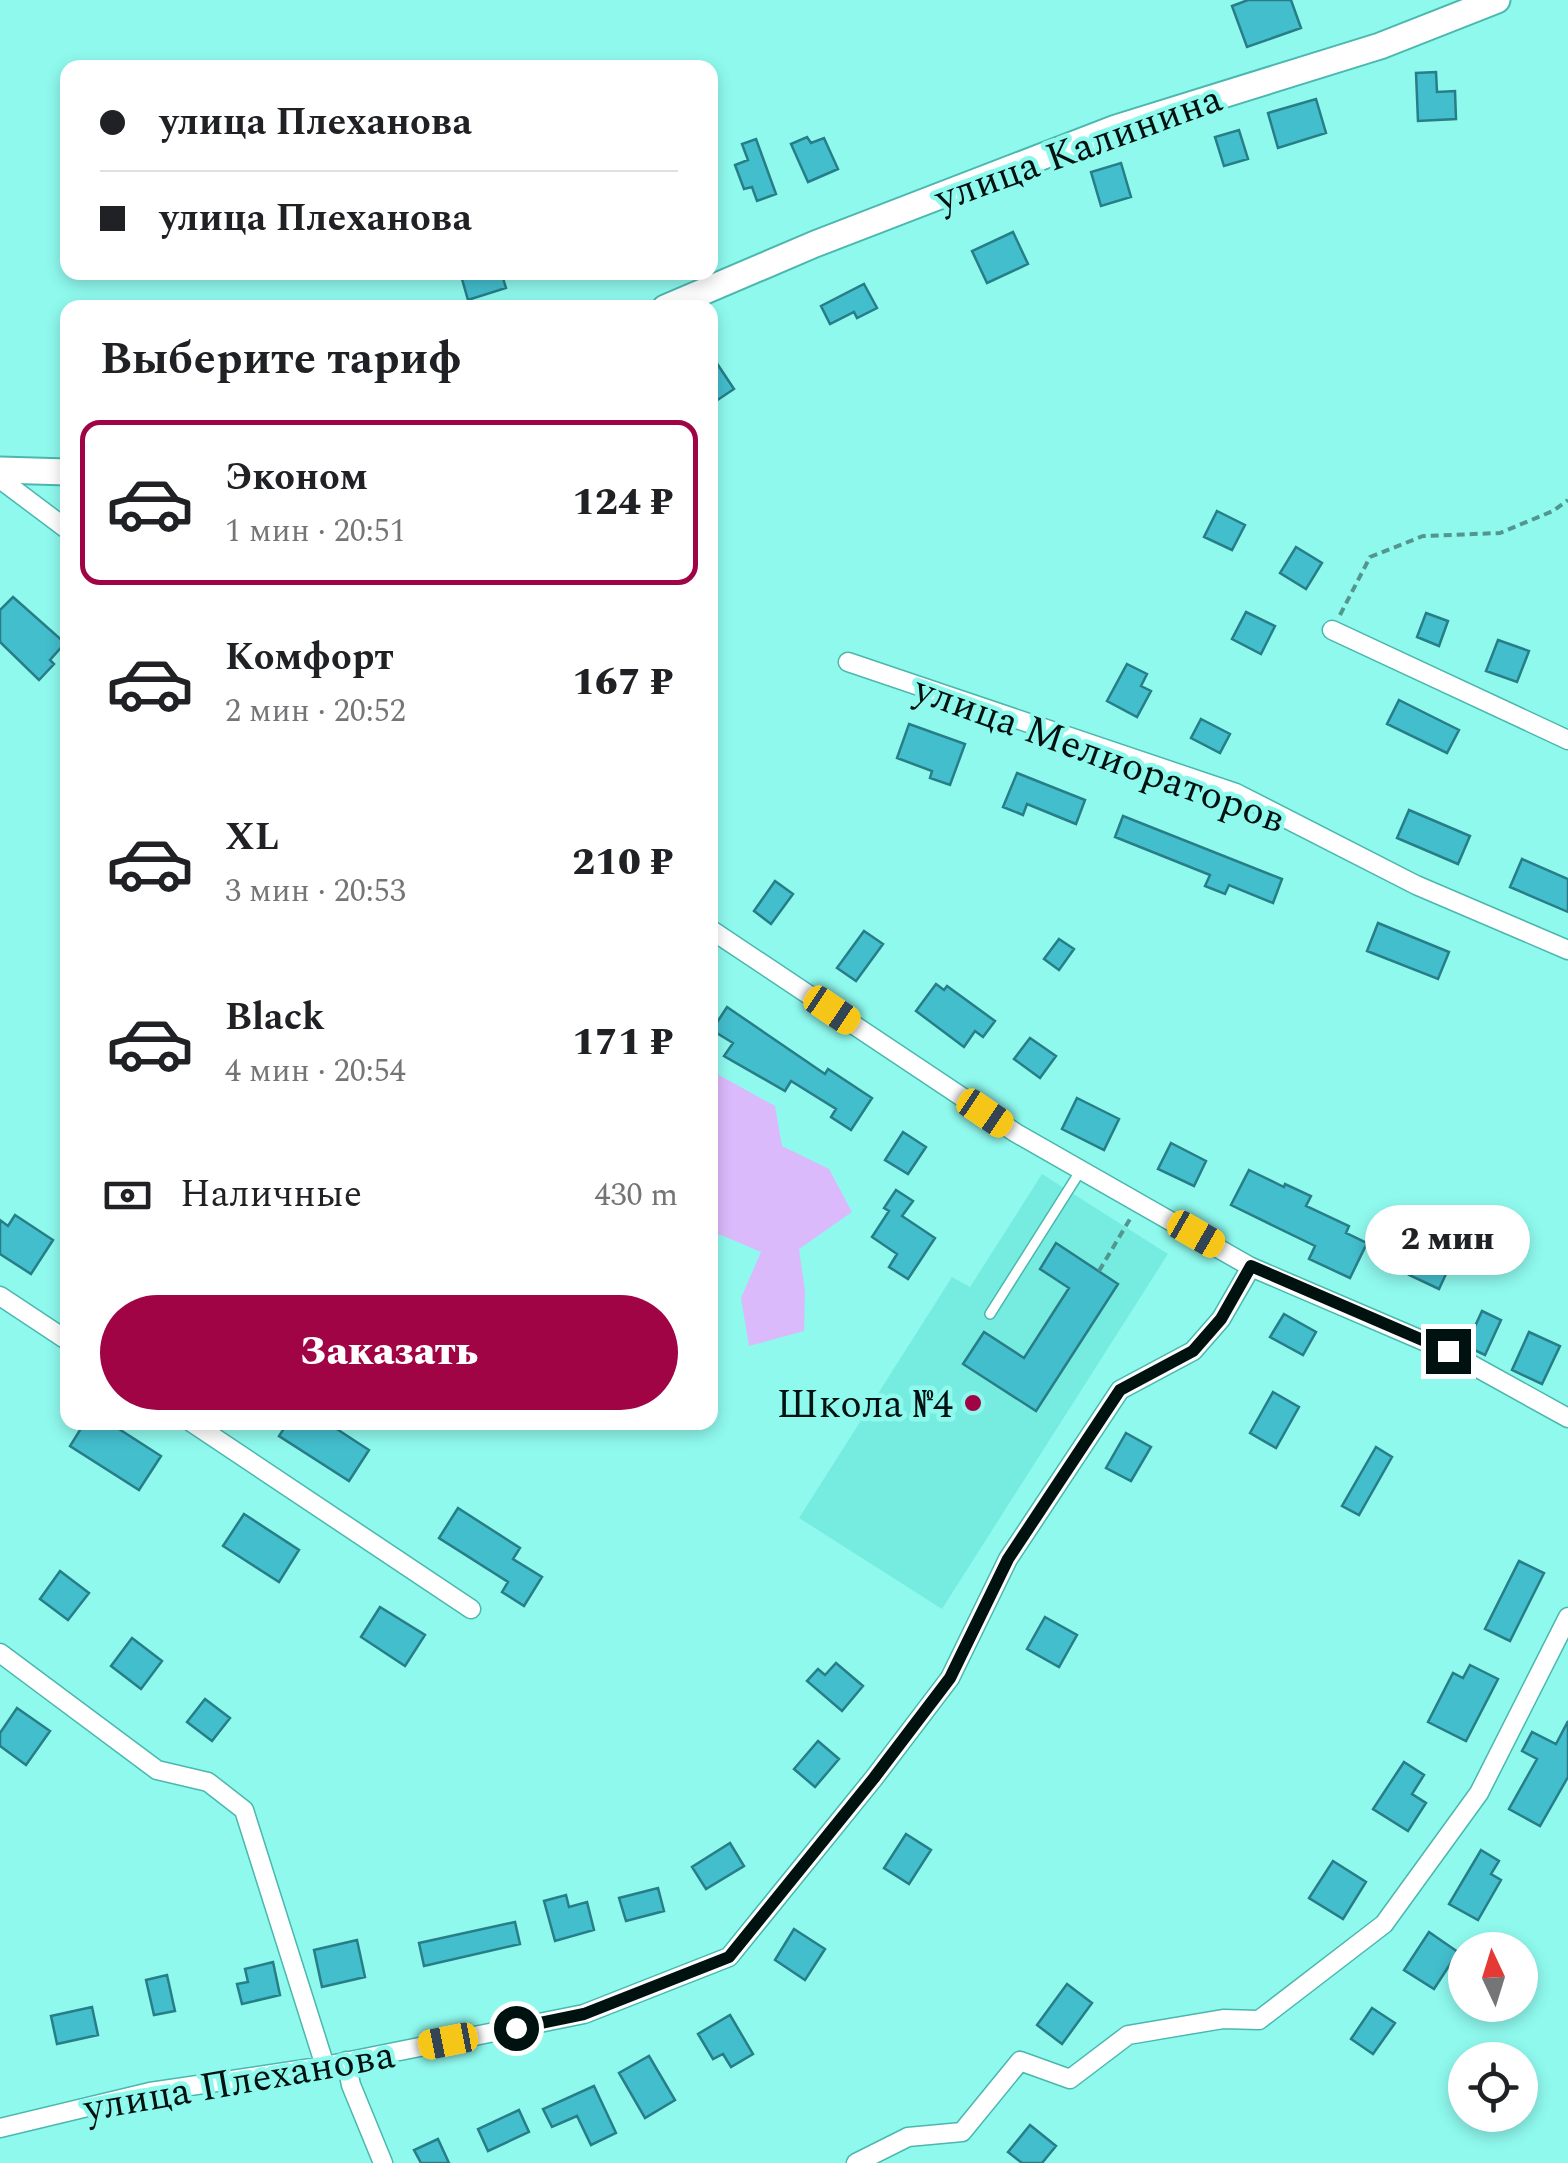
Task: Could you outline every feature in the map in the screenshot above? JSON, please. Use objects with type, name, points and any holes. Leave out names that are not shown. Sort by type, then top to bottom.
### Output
[{"type":"main road","name":"улица Калинина","points":[[684,300],[815,244],[1116,128],[1380,46],[1497,0]]},
{"type":"main road","points":[[0,470],[60,472]]},
{"type":"street","points":[[0,479],[60,524]]},
{"type":"street","points":[[1332,630],[1568,740]]},
{"type":"street","name":"улица Мелиораторов","points":[[848,662],[1236,793],[1416,884],[1568,950]]},
{"type":"street","points":[[718,933],[1016,1133],[1251,1266],[1448,1351],[1568,1418]]},
{"type":"street","name":"улица Плеханова","points":[[0,2128],[150,2092],[325,2066],[584,2014],[729,1957],[950,1678],[1008,1559],[1120,1390],[1193,1351],[1221,1319],[1251,1266]]},
{"type":"street","points":[[0,1296],[60,1336]]},
{"type":"street","points":[[203,1430],[471,1609]]},
{"type":"street","points":[[856,2163],[908,2137],[962,2132],[1020,2060],[1070,2079],[1128,2036],[1223,2019],[1259,2020],[1384,1924],[1479,1794],[1568,1616]]},
{"type":"street","points":[[0,1654],[156,1770],[208,1782],[244,1810],[325,2066]]},
{"type":"street","points":[[346,2061],[351,2086],[383,2163]]},
{"type":"lane","points":[[990,1314],[1081,1170]]},
{"type":"path","points":[[1332,630],[1370,557],[1423,536],[1500,532],[1553,511],[1568,500]]},
{"type":"path","points":[[1099,1271],[1140,1202]]},
{"type":"shaded area","points":[[718,1075],[775,1106],[782,1146],[829,1169],[852,1212],[799,1249],[805,1291],[804,1331],[749,1346],[741,1298],[761,1252],[721,1235]]},
{"type":"shaded area","name":"Школа №4","points":[[1042,1174],[1168,1254],[942,1609],[799,1518],[952,1277],[970,1287]]},
{"type":"building","points":[[1248,0],[1291,0],[1301,28],[1247,47],[1232,6]]},
{"type":"building","points":[[1436,72],[1437,92],[1455,91],[1456,119],[1418,121],[1416,73]]},
{"type":"building","points":[[1316,99],[1326,133],[1278,148],[1268,113]]},
{"type":"building","points":[[1239,130],[1248,159],[1224,166],[1215,137]]},
{"type":"building","points":[[807,137],[811,143],[824,138],[838,169],[808,182],[791,144]]},
{"type":"building","points":[[756,139],[776,194],[757,201],[752,187],[744,189],[735,165],[748,160],[742,144]]},
{"type":"building","points":[[1121,163],[1131,197],[1101,206],[1091,172]]},
{"type":"building","points":[[1013,232],[1028,264],[987,283],[972,251]]},
{"type":"building","points":[[462,280],[504,280],[506,288],[468,300]]},
{"type":"building","points":[[864,284],[877,308],[857,318],[854,312],[830,324],[821,306]]},
{"type":"building","points":[[718,365],[734,389],[718,400]]},
{"type":"building","points":[[1217,511],[1245,525],[1232,550],[1204,537]]},
{"type":"building","points":[[1296,547],[1322,563],[1306,589],[1280,573]]},
{"type":"building","points":[[13,597],[60,639],[60,649],[50,660],[54,664],[39,680],[0,642],[0,610]]},
{"type":"building","points":[[1246,612],[1275,626],[1261,654],[1232,639]]},
{"type":"building","points":[[1426,613],[1448,621],[1439,646],[1417,637]]},
{"type":"building","points":[[1498,640],[1529,651],[1517,682],[1486,671]]},
{"type":"building","points":[[1127,664],[1147,674],[1141,686],[1151,691],[1137,717],[1107,701]]},
{"type":"building","points":[[1399,700],[1459,730],[1447,753],[1387,724]]},
{"type":"building","points":[[1201,719],[1230,734],[1220,753],[1191,738]]},
{"type":"building","points":[[909,724],[965,744],[950,785],[930,778],[932,771],[897,758]]},
{"type":"building","points":[[1017,773],[1085,800],[1076,824],[1027,804],[1023,815],[1003,807]]},
{"type":"building","points":[[1409,810],[1470,836],[1458,864],[1397,838]]},
{"type":"building","points":[[1123,816],[1282,879],[1273,903],[1229,885],[1225,894],[1205,886],[1210,875],[1115,837]]},
{"type":"building","points":[[1522,859],[1568,879],[1568,912],[1510,887]]},
{"type":"building","points":[[775,881],[793,894],[771,924],[754,911]]},
{"type":"building","points":[[1378,923],[1449,952],[1438,979],[1367,951]]},
{"type":"building","points":[[864,931],[883,944],[856,981],[837,968]]},
{"type":"building","points":[[1059,939],[1074,949],[1059,970],[1044,959]]},
{"type":"building","points":[[936,984],[944,990],[947,986],[995,1021],[983,1037],[975,1031],[964,1047],[916,1011]]},
{"type":"building","points":[[727,1007],[825,1074],[828,1069],[872,1098],[851,1130],[831,1117],[836,1109],[791,1081],[785,1091],[724,1056],[733,1043],[718,1034],[718,1021]]},
{"type":"building","points":[[1030,1038],[1056,1056],[1040,1078],[1014,1059]]},
{"type":"building","points":[[1077,1098],[1119,1119],[1104,1150],[1062,1129]]},
{"type":"building","points":[[903,1132],[926,1147],[908,1174],[885,1160]]},
{"type":"building","points":[[1171,1143],[1206,1161],[1194,1186],[1158,1169]]},
{"type":"building","points":[[1249,1170],[1311,1196],[1306,1206],[1349,1226],[1346,1233],[1367,1243],[1350,1278],[1309,1259],[1315,1246],[1231,1205]]},
{"type":"building","points":[[896,1190],[913,1201],[902,1216],[935,1238],[908,1279],[889,1267],[897,1254],[872,1237],[889,1211],[884,1208]]},
{"type":"building","points":[[15,1215],[53,1240],[31,1274],[0,1254],[0,1220],[8,1226]]},
{"type":"building","points":[[1427,1235],[1458,1248],[1439,1289],[1409,1275]]},
{"type":"building","points":[[1056,1243],[1118,1284],[1036,1411],[963,1364],[984,1332],[1024,1358],[1069,1288],[1040,1269]]},
{"type":"building","points":[[1482,1311],[1501,1320],[1485,1355],[1466,1346]]},
{"type":"building","points":[[1284,1314],[1316,1332],[1303,1355],[1270,1337]]},
{"type":"building","points":[[1529,1332],[1560,1346],[1542,1384],[1512,1370]]},
{"type":"building","points":[[1273,1392],[1299,1407],[1276,1448],[1250,1433]]},
{"type":"building","points":[[80,1430],[120,1430],[161,1456],[139,1490],[70,1446]]},
{"type":"building","points":[[283,1430],[338,1430],[369,1450],[349,1481],[279,1436]]},
{"type":"building","points":[[1126,1433],[1151,1447],[1131,1481],[1106,1468]]},
{"type":"building","points":[[1376,1447],[1392,1457],[1359,1515],[1342,1506]]},
{"type":"building","points":[[458,1508],[520,1548],[513,1559],[542,1577],[524,1606],[502,1592],[508,1582],[439,1538]]},
{"type":"building","points":[[244,1514],[299,1550],[279,1582],[223,1546]]},
{"type":"building","points":[[1519,1561],[1544,1573],[1510,1641],[1485,1629]]},
{"type":"building","points":[[60,1571],[89,1593],[68,1620],[40,1599]]},
{"type":"building","points":[[380,1607],[425,1635],[405,1666],[361,1637]]},
{"type":"building","points":[[1045,1617],[1077,1635],[1059,1667],[1027,1649]]},
{"type":"building","points":[[132,1638],[162,1661],[141,1689],[111,1666]]},
{"type":"building","points":[[836,1663],[863,1686],[842,1711],[807,1681],[818,1669],[825,1675]]},
{"type":"building","points":[[1470,1665],[1498,1679],[1466,1741],[1428,1722],[1453,1673],[1463,1678]]},
{"type":"building","points":[[205,1699],[230,1718],[212,1741],[187,1722]]},
{"type":"building","points":[[17,1708],[50,1731],[26,1765],[0,1746],[0,1733]]},
{"type":"building","points":[[1568,1721],[1568,1777],[1540,1826],[1509,1809],[1537,1759],[1522,1751],[1532,1732],[1556,1744]]},
{"type":"building","points":[[818,1741],[839,1759],[815,1787],[794,1769]]},
{"type":"building","points":[[1404,1762],[1424,1775],[1412,1794],[1426,1803],[1408,1831],[1373,1809]]},
{"type":"building","points":[[906,1834],[931,1850],[909,1884],[884,1868]]},
{"type":"building","points":[[730,1843],[744,1866],[706,1889],[692,1867]]},
{"type":"building","points":[[1481,1850],[1499,1861],[1491,1874],[1501,1880],[1478,1920],[1449,1904]]},
{"type":"building","points":[[1333,1861],[1366,1882],[1343,1919],[1309,1898]]},
{"type":"building","points":[[658,1888],[664,1911],[626,1921],[619,1898]]},
{"type":"building","points":[[566,1895],[569,1907],[587,1902],[594,1930],[555,1941],[544,1901]]},
{"type":"building","points":[[515,1922],[520,1944],[424,1966],[419,1943]]},
{"type":"building","points":[[794,1929],[825,1949],[805,1980],[775,1960]]},
{"type":"building","points":[[1429,1932],[1448,1945],[1448,1967],[1434,1989],[1404,1970]]},
{"type":"building","points":[[357,1940],[365,1977],[322,1987],[314,1950]]},
{"type":"building","points":[[273,1962],[280,1995],[242,2004],[237,1984],[248,1982],[245,1969]]},
{"type":"building","points":[[167,1975],[175,2011],[154,2015],[146,1980]]},
{"type":"building","points":[[1067,1984],[1092,2003],[1062,2044],[1037,2025]]},
{"type":"building","points":[[92,2007],[98,2035],[57,2044],[51,2016]]},
{"type":"building","points":[[1372,2008],[1395,2023],[1373,2054],[1351,2039]]},
{"type":"building","points":[[730,2015],[753,2054],[731,2067],[723,2054],[713,2059],[698,2034]]},
{"type":"building","points":[[649,2056],[675,2100],[645,2118],[619,2073]]},
{"type":"building","points":[[594,2086],[616,2133],[591,2145],[577,2116],[552,2127],[543,2109]]},
{"type":"building","points":[[519,2110],[529,2132],[488,2151],[478,2129]]},
{"type":"building","points":[[1030,2125],[1056,2146],[1042,2163],[1022,2163],[1008,2152]]},
{"type":"building","points":[[438,2139],[449,2163],[421,2163],[414,2150]]},
{"type":"place","name":"Школа №4","points":[[973,1403]]},
{"type":"route","points":[[516,2028],[584,2014],[729,1957],[950,1678],[1008,1559],[1120,1390],[1193,1351],[1221,1319],[1251,1266],[1448,1351]]}]
